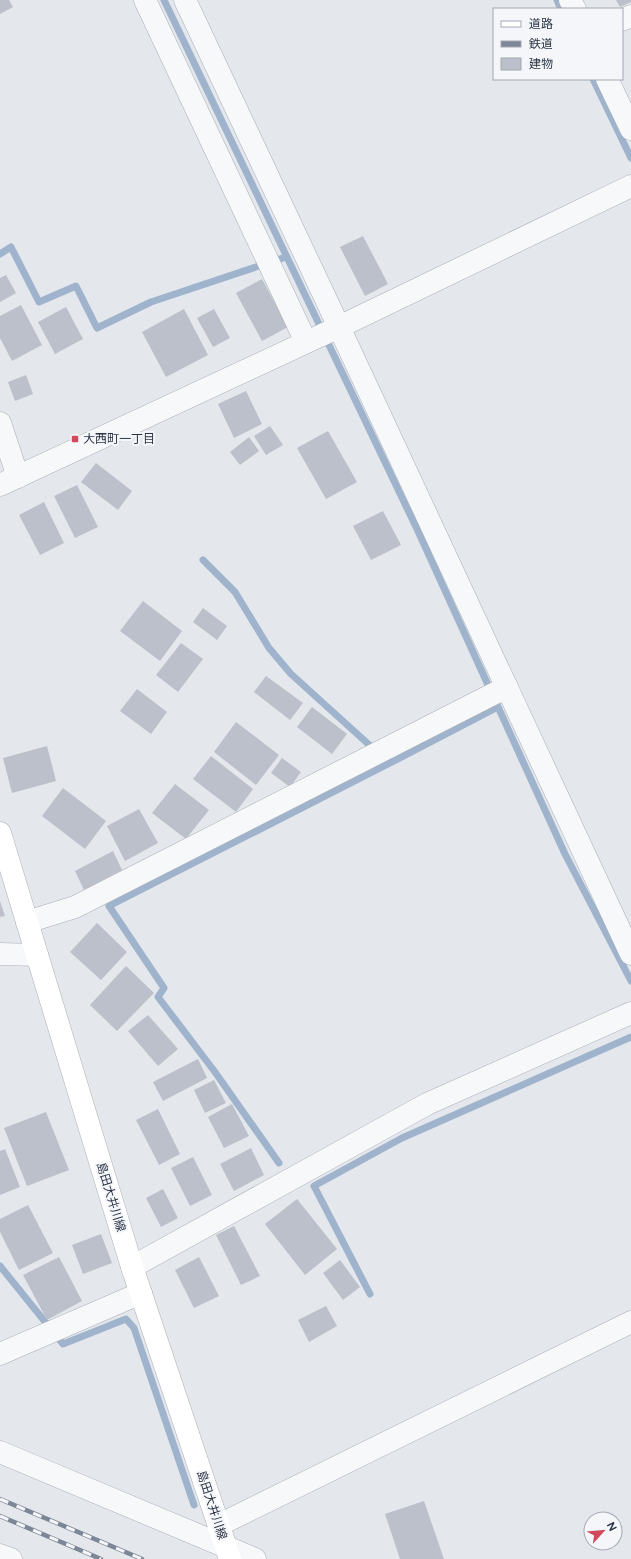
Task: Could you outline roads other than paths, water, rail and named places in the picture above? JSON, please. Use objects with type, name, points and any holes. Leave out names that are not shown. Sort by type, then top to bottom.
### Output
[{"type":"main road","name":"島田大井川線","points":[[0,833],[132,1267],[228,1553]]},
{"type":"street","points":[[144,0],[306,342]]},
{"type":"street","points":[[185,0],[631,954]]},
{"type":"street","points":[[608,80],[631,129]]},
{"type":"street","points":[[0,424],[9,481],[339,327],[631,186]]},
{"type":"street","points":[[27,922],[75,907],[507,687]]},
{"type":"street","points":[[0,954],[37,955]]},
{"type":"street","points":[[132,1267],[427,1104],[631,1013]]},
{"type":"street","points":[[0,1354],[141,1293]]},
{"type":"street","points":[[219,1525],[631,1322]]},
{"type":"street","points":[[0,1452],[228,1553],[255,1559]]},
{"type":"street","points":[[0,1554],[11,1559]]},
{"type":"waterway","points":[[164,0],[417,529],[565,854],[631,981]]},
{"type":"waterway","points":[[557,0],[561,8]]},
{"type":"waterway","points":[[593,80],[631,158]]},
{"type":"waterway","points":[[0,254],[11,247],[39,302],[76,286],[97,328],[151,302],[286,257]]},
{"type":"waterway","points":[[203,560],[235,592],[269,648],[291,674],[376,751]]},
{"type":"waterway","points":[[387,760],[390,763],[498,707]]},
{"type":"waterway","points":[[279,1163],[215,1072],[158,997],[164,988],[109,906],[390,763]]},
{"type":"waterway","points":[[370,1294],[314,1186],[402,1138],[631,1037]]},
{"type":"waterway","points":[[0,1266],[63,1344],[126,1319],[134,1328],[194,1505]]},
{"type":"railway","points":[[0,1499],[142,1559]]},
{"type":"railway","points":[[0,1516],[101,1559]]},
{"type":"place","name":"大西町一丁目","points":[[75,439]]}]
